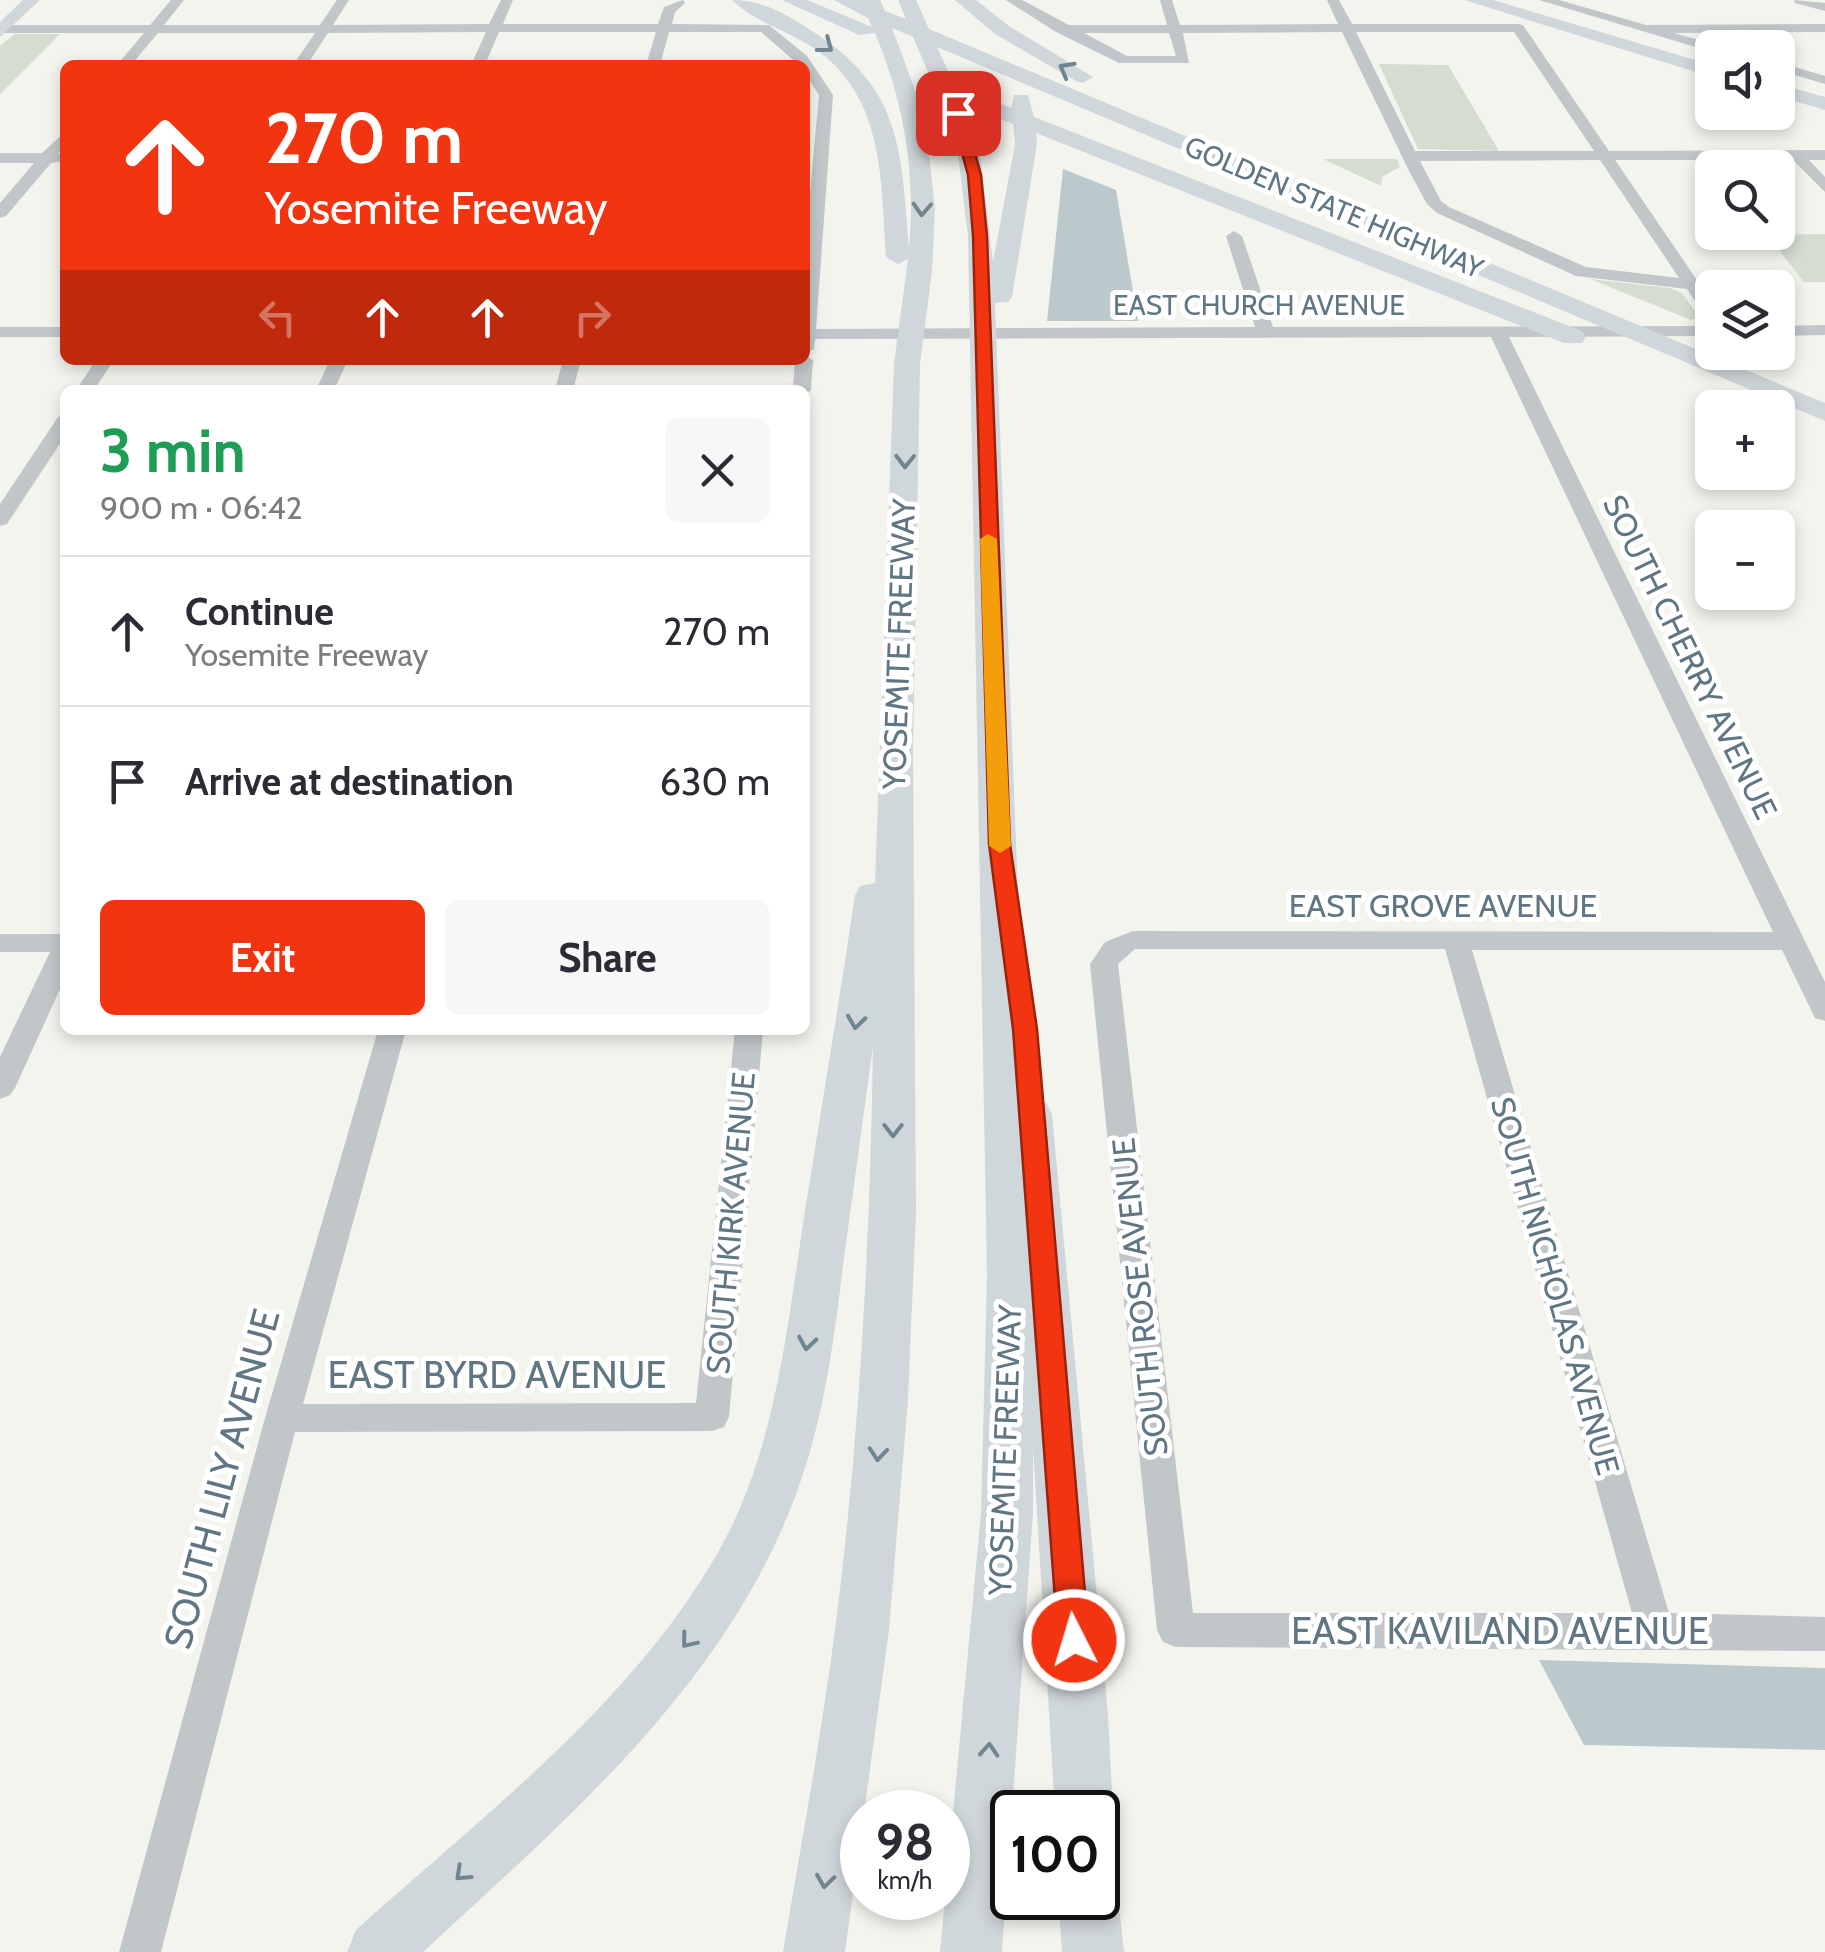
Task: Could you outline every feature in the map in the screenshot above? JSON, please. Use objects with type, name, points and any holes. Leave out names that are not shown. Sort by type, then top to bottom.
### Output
[{"type":"highway","points":[[740,0],[831,49],[859,76],[876,102],[886,135],[909,306]]},
{"type":"highway","name":"GOLDEN STATE HIGHWAY","points":[[791,0],[1714,390]]},
{"type":"highway","points":[[814,0],[841,31],[935,86],[1628,358]]},
{"type":"highway","name":"GOLDEN STATE HIGHWAY","points":[[843,0],[1825,412]]},
{"type":"highway","points":[[871,0],[914,113],[924,180],[909,306]]},
{"type":"highway","points":[[910,0],[933,10]]},
{"type":"highway","name":"YOSEMITE FREEWAY","points":[[910,0],[967,138],[989,304],[982,363],[1000,844],[1010,1276],[1007,1512],[971,1952]]},
{"type":"highway","points":[[964,0],[1002,30],[1090,81],[1825,412]]},
{"type":"highway","points":[[1454,0],[1695,66]]},
{"type":"highway","points":[[1474,0],[1689,64]]},
{"type":"highway","points":[[1508,0],[1695,54]]},
{"type":"highway","points":[[960,26],[988,51],[1017,90],[1026,127],[1024,161],[989,304]]},
{"type":"highway","points":[[1795,83],[1825,92]]},
{"type":"highway","points":[[1795,95],[1825,104]]},
{"type":"highway","name":"YOSEMITE FREEWAY","points":[[814,1952],[862,1630],[883,1399],[893,1211],[895,752],[909,306]]},
{"type":"highway","points":[[1682,379],[1710,390]]},
{"type":"highway","points":[[1795,423],[1825,435]]},
{"type":"highway","points":[[378,1952],[557,1785],[635,1705],[696,1632],[739,1564],[774,1489],[798,1403],[895,752]]},
{"type":"highway","points":[[1000,844],[1025,1029],[1083,1790]]},
{"type":"highway","points":[[1090,1920],[1093,1952]]},
{"type":"main road","points":[[1,25],[10,0]]},
{"type":"main road","points":[[1,25],[32,0]]},
{"type":"street","points":[[128,60],[178,0]]},
{"type":"street","points":[[303,60],[343,0]]},
{"type":"street","points":[[480,60],[507,0]]},
{"type":"street","points":[[1012,0],[1124,60],[1184,60],[1166,0]]},
{"type":"street","points":[[1334,0],[1409,156],[1413,178],[1443,210],[1582,272],[1693,285]]},
{"type":"street","points":[[1546,0],[1695,43]]},
{"type":"street","points":[[1800,0],[1825,7]]},
{"type":"street","points":[[654,60],[669,10],[679,3]]},
{"type":"street","points":[[1,25],[764,28],[803,60]]},
{"type":"street","points":[[1062,29],[1518,28],[1695,288]]},
{"type":"street","points":[[1645,28],[1825,28]]},
{"type":"street","points":[[810,69],[822,85],[827,110],[814,157],[810,246]]},
{"type":"street","points":[[1795,71],[1825,80]]},
{"type":"street","points":[[1797,155],[1825,187]]},
{"type":"street","points":[[1409,156],[1825,155]]},
{"type":"street","points":[[0,158],[56,158]]},
{"type":"street","points":[[0,214],[56,158]]},
{"type":"street","points":[[1234,236],[1266,333]]},
{"type":"street","points":[[1795,330],[1825,330]]},
{"type":"street","name":"SOUTH CHERRY AVENUE","points":[[1499,331],[1825,1010]]},
{"type":"street","name":"EAST CHURCH AVENUE","points":[[810,334],[1695,331]]},
{"type":"street","points":[[0,332],[60,332]]},
{"type":"street","points":[[0,520],[60,428]]},
{"type":"street","name":"EAST GROVE AVENUE","points":[[1104,964],[1118,945],[1133,940],[1792,941]]},
{"type":"street","name":"SOUTH NICHOLAS AVENUE","points":[[1456,942],[1655,1630]]},
{"type":"street","points":[[0,943],[60,946]]},
{"type":"street","points":[[0,1088],[60,957]]},
{"type":"street","name":"SOUTH ROSE AVENUE","points":[[1104,964],[1176,1630]]},
{"type":"street","name":"SOUTH LILY AVENUE","points":[[140,1952],[282,1418],[391,1035]]},
{"type":"street","name":"SOUTH KIRK AVENUE","points":[[712,1416],[749,1035]]},
{"type":"street","name":"EAST BYRD AVENUE","points":[[282,1418],[712,1416]]},
{"type":"street","name":"EAST KAVILAND AVENUE","points":[[1176,1630],[1825,1634]]},
{"type":"shaded area","points":[[15,34],[60,34],[0,94],[0,46]]},
{"type":"shaded area","points":[[1379,64],[1448,65],[1499,151],[1418,149]]},
{"type":"shaded area","points":[[1323,159],[1397,159],[1400,167],[1382,177],[1381,186]]},
{"type":"shaded area","points":[[1063,169],[1116,190],[1138,321],[1047,321]]},
{"type":"shaded area","points":[[1825,234],[1825,282],[1804,282],[1779,250],[1795,250],[1795,235]]},
{"type":"shaded area","points":[[1590,279],[1670,288],[1682,293],[1695,311],[1695,318]]},
{"type":"shaded area","points":[[1539,1660],[1825,1668],[1825,1750],[1584,1745]]},
{"type":"slow traffic","points":[[988,539],[1000,846]]},
{"type":"route","points":[[958,113],[974,175],[980,236],[1000,844],[1025,1029],[1074,1640]]}]
